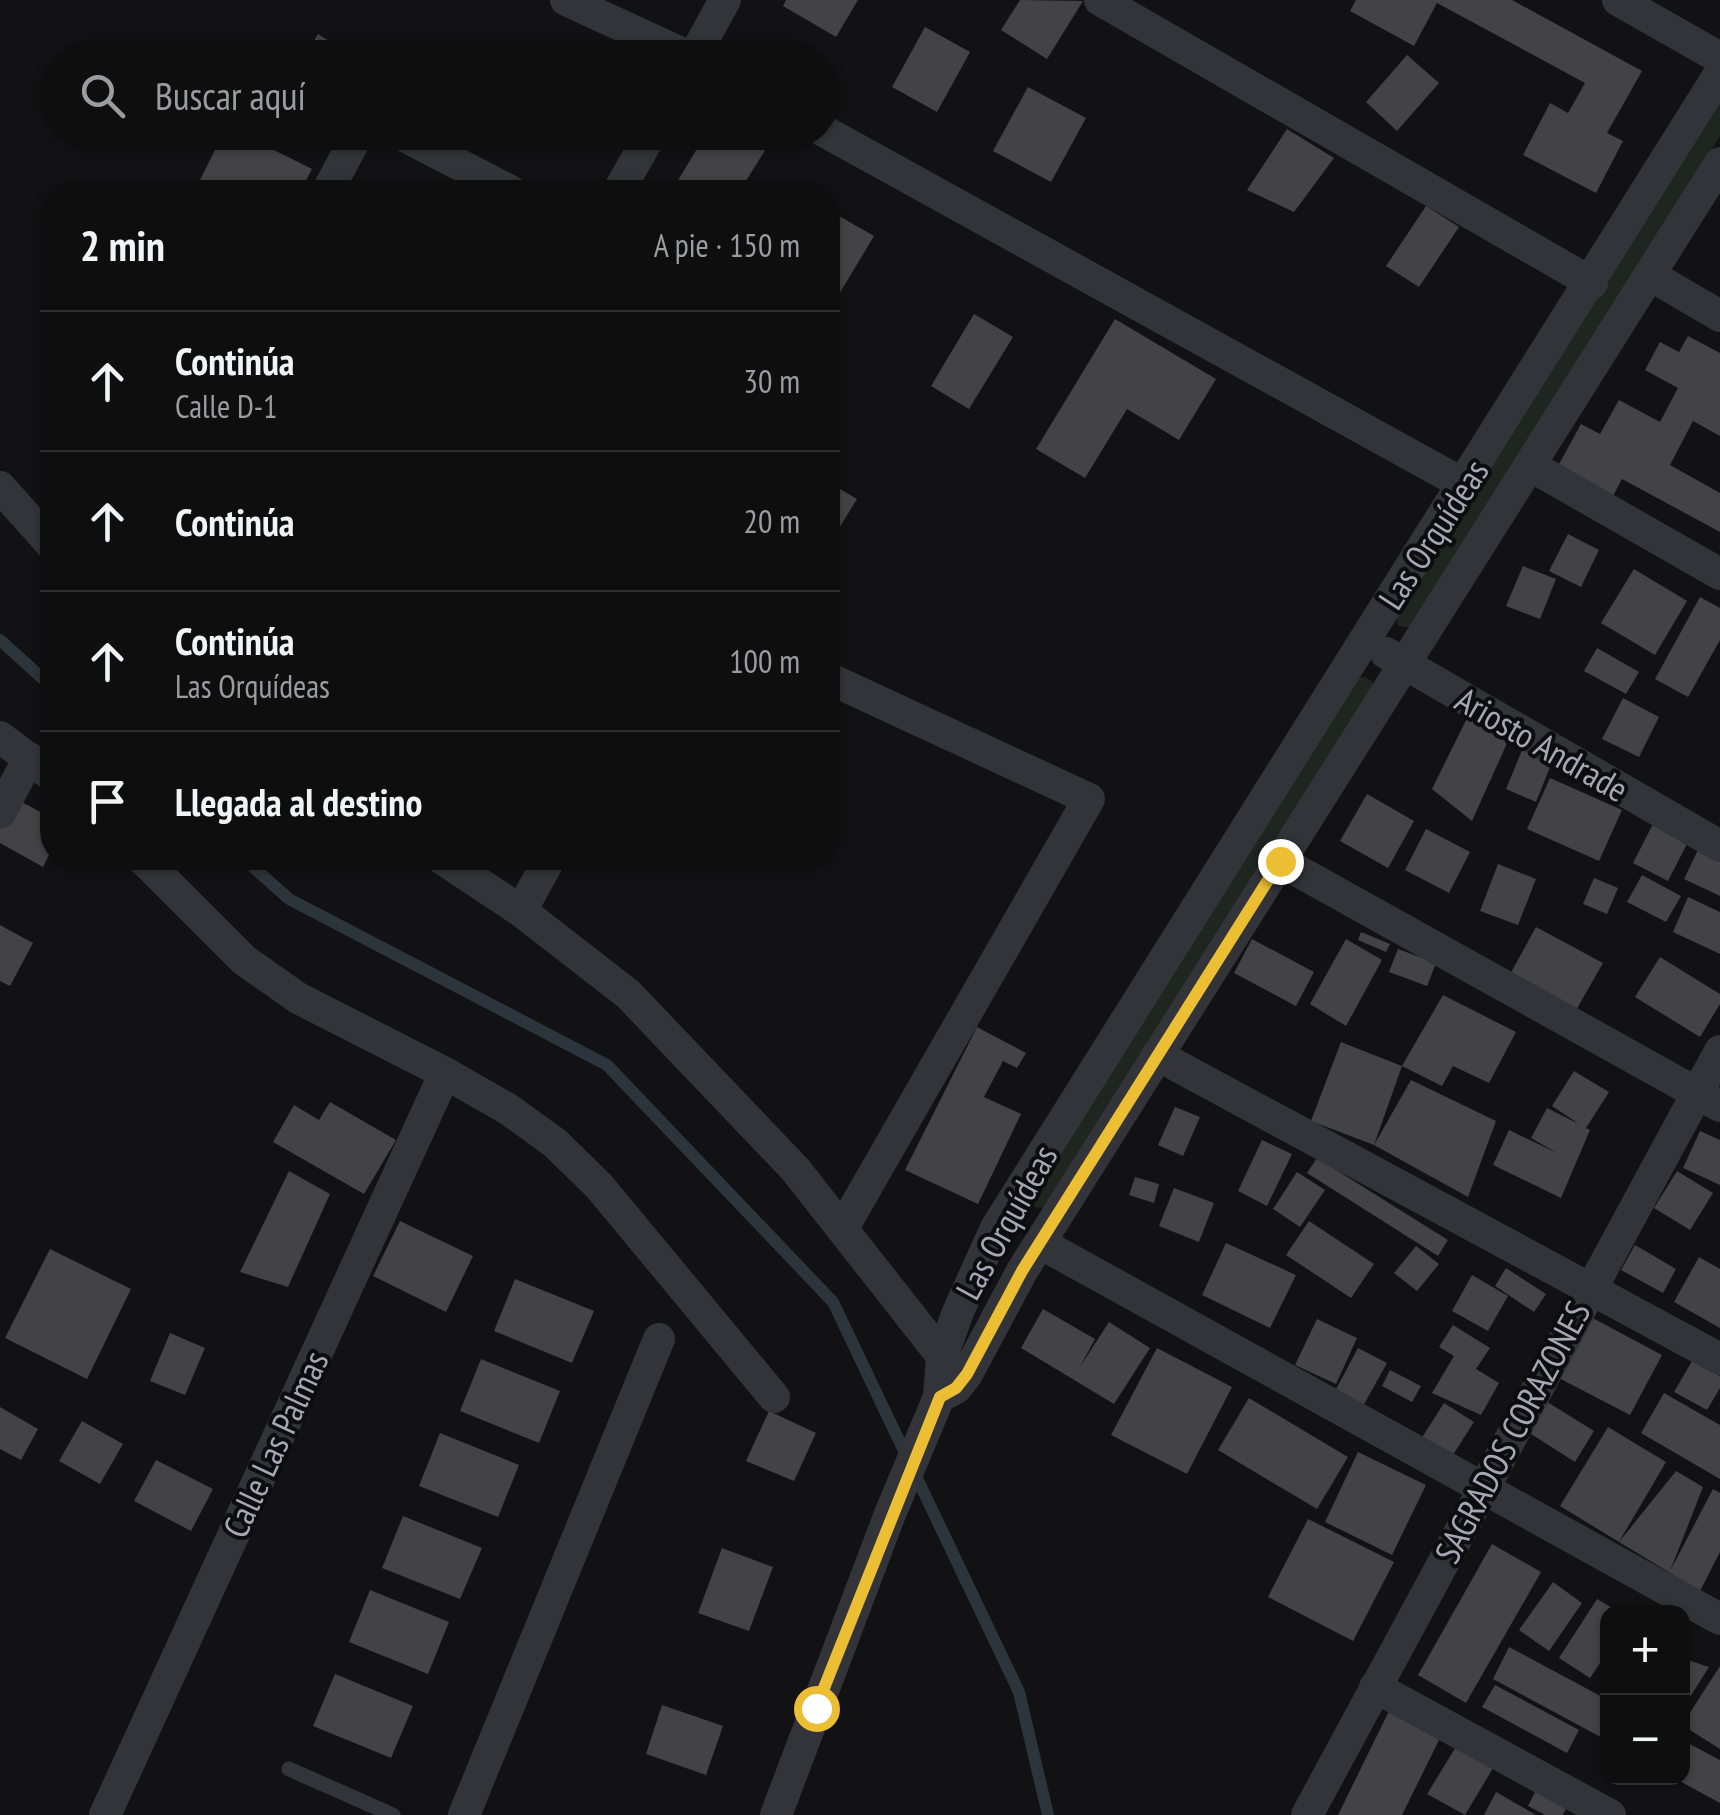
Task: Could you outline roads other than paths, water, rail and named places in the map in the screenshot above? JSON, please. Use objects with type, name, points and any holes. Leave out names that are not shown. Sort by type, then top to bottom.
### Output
[{"type":"street","points":[[566,0],[653,40]]},
{"type":"street","points":[[702,40],[725,0]]},
{"type":"street","points":[[1100,0],[1592,283]]},
{"type":"street","points":[[1618,0],[1720,58]]},
{"type":"street","name":"Las Orquídeas","points":[[940,1397],[942,1356],[996,1228],[1592,283],[1720,73]]},
{"type":"street","points":[[840,140],[1465,484]]},
{"type":"street","points":[[333,180],[350,150]]},
{"type":"street","points":[[432,150],[489,180]]},
{"type":"street","points":[[625,180],[642,150]]},
{"type":"street","name":"Las Orquídeas","points":[[940,1397],[956,1388],[967,1374],[1040,1243],[1720,162]]},
{"type":"street","points":[[1650,275],[1720,316]]},
{"type":"street","points":[[1531,466],[1720,574]]},
{"type":"street","points":[[0,487],[40,532]]},
{"type":"street","name":"Ariosto Andrade","points":[[1365,641],[1720,846]]},
{"type":"street","points":[[840,684],[1089,798],[844,1226]]},
{"type":"street","points":[[0,737],[40,766]]},
{"type":"street","points":[[0,812],[40,768]]},
{"type":"street","points":[[1280,861],[1708,1099]]},
{"type":"street","points":[[155,870],[258,969],[298,998],[446,1074],[508,1109],[555,1143],[599,1186],[774,1398]]},
{"type":"street","points":[[459,870],[521,911],[628,994],[844,1226],[942,1356]]},
{"type":"street","points":[[521,911],[543,870]]},
{"type":"street","name":"SAGRADOS CORAZONES","points":[[1308,1815],[1590,1287],[1708,1099],[1720,1051]]},
{"type":"street","points":[[1157,1055],[1720,1359]]},
{"type":"street","name":"Calle Las Palmas","points":[[106,1815],[446,1074]]},
{"type":"street","points":[[1040,1243],[1720,1619]]},
{"type":"street","points":[[464,1815],[659,1339]]},
{"type":"street","points":[[776,1815],[890,1514],[940,1397]]},
{"type":"street","points":[[1375,1687],[1610,1815]]},
{"type":"lane","points":[[289,1768],[393,1815]]},
{"type":"waterway","points":[[0,640],[40,676]]},
{"type":"waterway","points":[[256,870],[289,899],[607,1065],[833,1302],[1019,1692],[1048,1815]]}]
